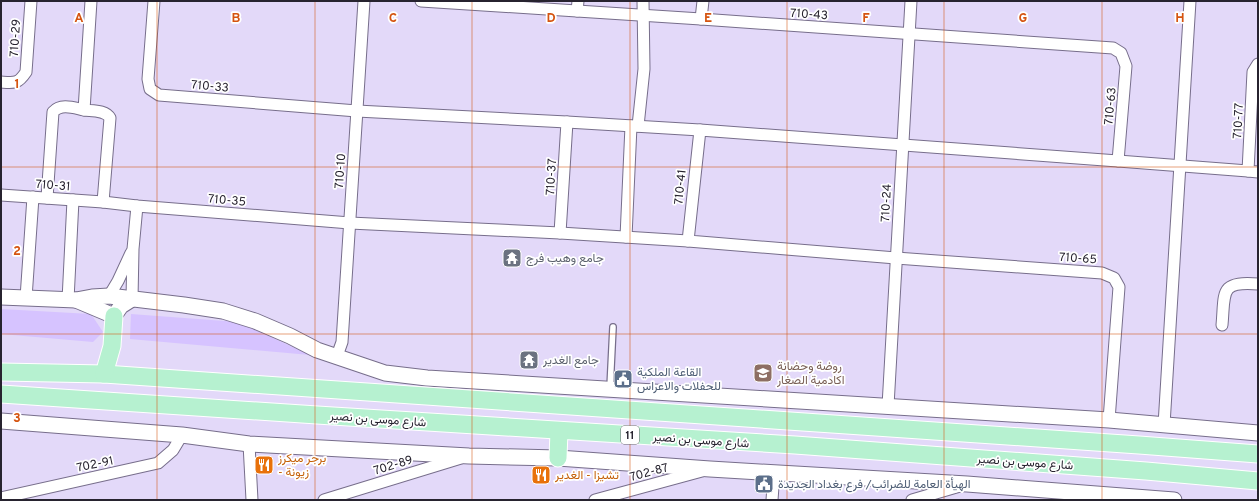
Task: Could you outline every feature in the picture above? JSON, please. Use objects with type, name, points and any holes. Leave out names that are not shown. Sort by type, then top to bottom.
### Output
[{"type":"main road","points":[[104,374],[112,346],[114,316]]},
{"type":"main road","name":"شارع موسى بن نصير","points":[[1,372],[104,374],[1258,454]]},
{"type":"main road","name":"شارع موسى بن نصير","points":[[5,395],[819,447],[1146,471],[1258,481]]},
{"type":"main road","points":[[558,458],[560,431]]},
{"type":"street","name":"710-29","points":[[1,82],[13,83],[20,80],[26,72],[31,1]]},
{"type":"street","points":[[84,110],[92,1]]},
{"type":"street","name":"710-33","points":[[154,1],[148,79],[150,89],[159,95],[357,112]]},
{"type":"street","name":"710-10","points":[[340,349],[350,224],[364,1]]},
{"type":"street","name":"710-43","points":[[421,1],[578,6],[643,15],[909,35]]},
{"type":"street","points":[[626,237],[634,126],[644,69],[643,1]]},
{"type":"street","points":[[701,19],[703,1]]},
{"type":"street","name":"710-24","points":[[888,406],[911,1]]},
{"type":"street","points":[[1164,425],[1190,1]]},
{"type":"street","name":"710-63","points":[[909,35],[1113,48],[1121,52],[1126,66],[1118,161]]},
{"type":"street","name":"710-77","points":[[1253,171],[1254,72],[1258,64]]},
{"type":"street","points":[[48,198],[53,112],[56,108],[61,107],[105,113],[109,115],[110,118],[102,202]]},
{"type":"street","points":[[357,112],[700,130],[1253,171]]},
{"type":"street","name":"710-37","points":[[560,232],[567,122]]},
{"type":"street","name":"710-41","points":[[688,241],[700,130]]},
{"type":"street","name":"710-31","points":[[1,195],[102,202]]},
{"type":"street","points":[[26,298],[33,197]]},
{"type":"street","points":[[72,300],[74,200]]},
{"type":"street","name":"710-35","points":[[102,202],[350,224]]},
{"type":"street","points":[[132,299],[133,249],[137,206]]},
{"type":"street","points":[[350,224],[560,232],[896,258]]},
{"type":"street","points":[[109,296],[133,249]]},
{"type":"street","name":"710-65","points":[[896,258],[1102,273],[1114,278],[1119,287],[1109,420]]},
{"type":"street","points":[[1222,325],[1225,293],[1230,286],[1241,283],[1258,284]]},
{"type":"street","points":[[1,297],[72,300],[109,296],[223,311],[255,321],[318,350],[340,349],[385,373],[428,378],[610,388],[1109,420],[1258,433]]},
{"type":"street","points":[[72,300],[114,316],[122,306],[132,299]]},
{"type":"street","points":[[1,421],[182,435],[249,444],[469,456],[558,458],[710,469],[967,484],[1174,500]]},
{"type":"street","name":"702-91","points":[[1,498],[158,463],[173,450],[182,435]]},
{"type":"street","points":[[249,444],[252,500]]},
{"type":"street","name":"702-89","points":[[324,500],[469,456]]},
{"type":"street","name":"702-87","points":[[595,500],[710,469]]},
{"type":"street","points":[[772,500],[774,473]]},
{"type":"street","points":[[912,500],[967,484]]},
{"type":"lane","points":[[610,388],[613,327]]},
{"type":"shaded area","points":[[1,309],[91,314],[103,332],[93,342],[1,334]]},
{"type":"shaded area","points":[[131,314],[238,322],[310,355],[130,339]]},
{"type":"place","name":"جامع وهيب فرج","points":[[512,258]]},
{"type":"place","name":"جامع الغدير","points":[[529,360]]},
{"type":"place","name":"روضة وحضانة اكادمية الصغار","points":[[763,373]]},
{"type":"place","name":"القاعة الملكية للحفلات والاعراس","points":[[623,379]]},
{"type":"place","name":"برجر ميكرز - زيونة","points":[[264,465]]},
{"type":"place","name":"تشيزا - الغدير","points":[[541,475]]},
{"type":"place","name":"الهيأة العامة للضرائب/ فرع بغداد الجديدة","points":[[764,484]]}]
